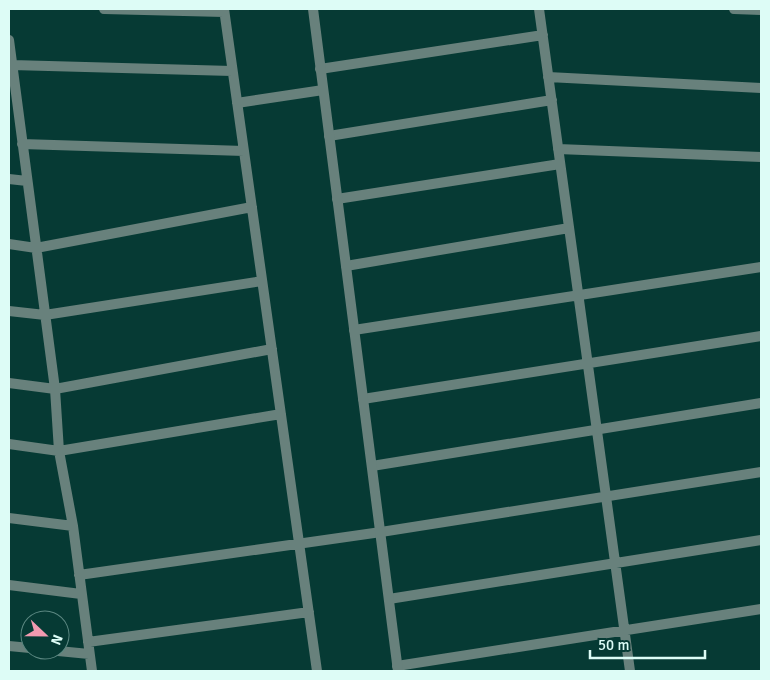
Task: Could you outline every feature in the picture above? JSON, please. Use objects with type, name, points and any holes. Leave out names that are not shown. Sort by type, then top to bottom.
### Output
[{"type":"street","points":[[104,9],[224,10],[317,671]]},
{"type":"street","points":[[313,9],[398,669],[761,609]]},
{"type":"street","points":[[539,9],[630,671]]},
{"type":"street","points":[[734,9],[761,10]]},
{"type":"street","points":[[320,69],[542,35]]},
{"type":"street","points":[[9,40],[55,389],[59,451],[73,526],[92,671]]},
{"type":"street","points":[[12,65],[232,71]]},
{"type":"street","points":[[548,77],[761,88]]},
{"type":"street","points":[[237,102],[323,90]]},
{"type":"street","points":[[329,136],[552,100]]},
{"type":"street","points":[[22,144],[244,151]]},
{"type":"street","points":[[558,149],[761,157]]},
{"type":"street","points":[[337,199],[560,164]]},
{"type":"street","points":[[9,179],[27,181]]},
{"type":"street","points":[[9,244],[36,248],[252,207]]},
{"type":"street","points":[[346,266],[569,228]]},
{"type":"street","points":[[354,330],[761,267]]},
{"type":"street","points":[[9,311],[45,315],[262,280]]},
{"type":"street","points":[[363,398],[761,336]]},
{"type":"street","points":[[9,383],[55,389],[272,349]]},
{"type":"street","points":[[372,466],[761,403]]},
{"type":"street","points":[[9,444],[59,451],[281,414]]},
{"type":"street","points":[[79,575],[381,532],[761,472]]},
{"type":"street","points":[[9,518],[73,526]]},
{"type":"street","points":[[389,599],[761,540]]},
{"type":"street","points":[[9,585],[82,594]]},
{"type":"street","points":[[88,642],[308,612]]},
{"type":"street","points":[[70,652],[89,654]]}]
